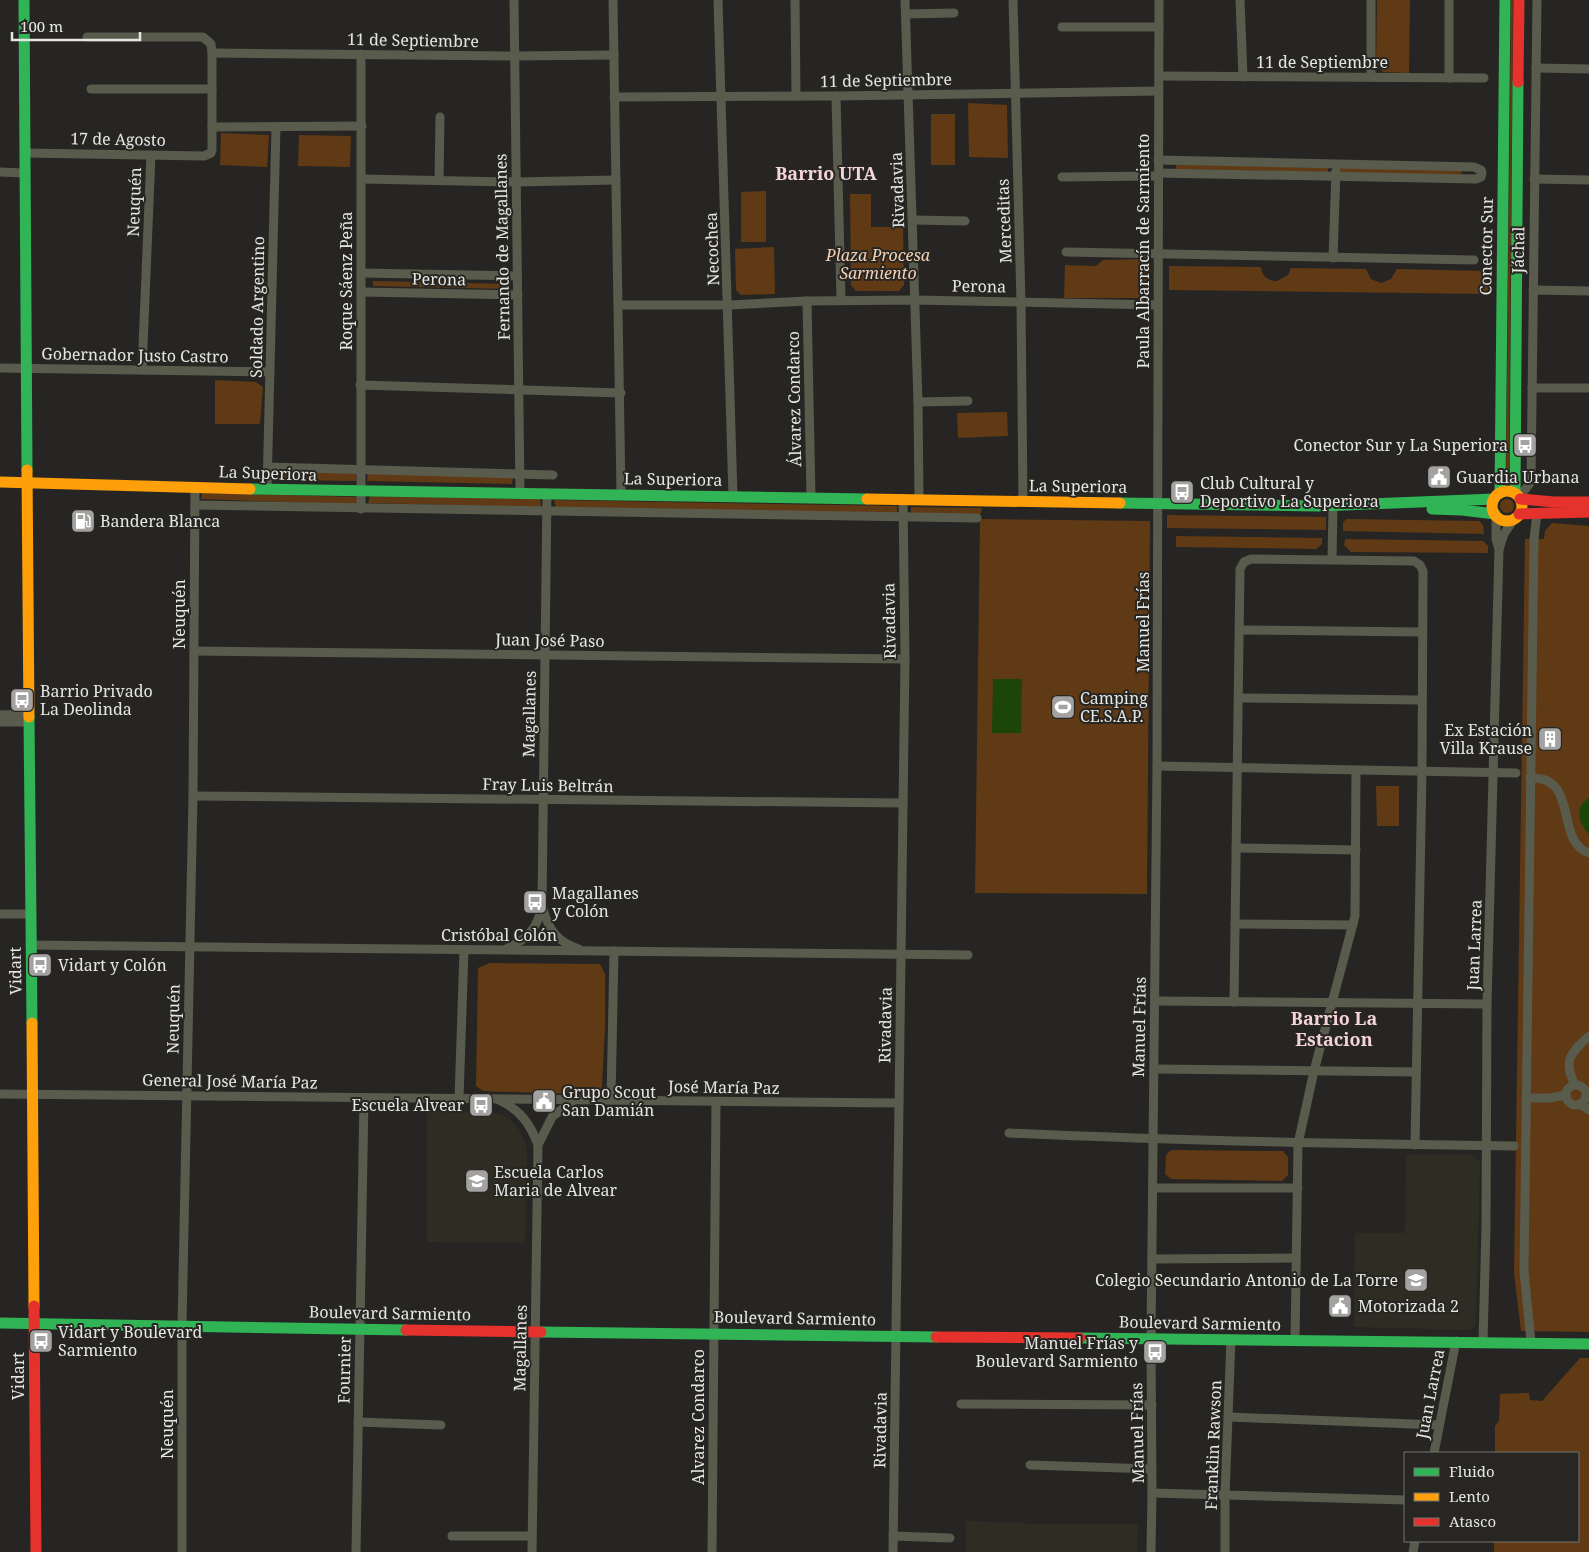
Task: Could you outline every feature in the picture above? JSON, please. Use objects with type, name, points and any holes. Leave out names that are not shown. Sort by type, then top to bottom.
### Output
[{"type":"street","name":"Vidart","points":[[24,0],[28,718],[36,1552]]},
{"type":"street","name":"Fernando de Magallanes","points":[[514,0],[520,493]]},
{"type":"street","points":[[613,0],[621,393],[621,494]]},
{"type":"street","name":"Necochea","points":[[718,0],[734,496]]},
{"type":"street","points":[[795,0],[796,96]]},
{"type":"street","name":"Rivadavia","points":[[905,0],[913,220],[919,499]]},
{"type":"street","name":"Merceditas","points":[[1013,0],[1021,302],[1023,501]]},
{"type":"street","name":"Paula Albarracín de Sarmiento","points":[[1158,503],[1159,0]]},
{"type":"street","points":[[1240,0],[1243,76]]},
{"type":"street","points":[[1371,0],[1371,77]]},
{"type":"street","points":[[1448,78],[1449,0]]},
{"type":"street","name":"Conector Sur","points":[[1497,496],[1505,0]]},
{"type":"street","name":"Conector Sur","points":[[1518,496],[1519,0]]},
{"type":"street","name":"Jáchal","points":[[1518,496],[1531,482],[1537,0]]},
{"type":"street","points":[[906,14],[954,13]]},
{"type":"street","points":[[1062,27],[1159,27]]},
{"type":"street","points":[[87,37],[203,37],[211,44],[212,53],[212,127],[362,126]]},
{"type":"street","name":"11 de Septiembre","points":[[212,53],[614,55]]},
{"type":"street","name":"Roque Sáenz Peña","points":[[361,54],[361,509]]},
{"type":"street","points":[[1536,68],[1589,69]]},
{"type":"street","name":"11 de Septiembre","points":[[1159,76],[1484,78]]},
{"type":"street","points":[[91,89],[212,89]]},
{"type":"street","name":"11 de Septiembre","points":[[614,97],[1159,91]]},
{"type":"street","points":[[836,96],[841,300]]},
{"type":"street","points":[[438,180],[440,117]]},
{"type":"street","name":"17 de Agosto","points":[[25,153],[204,156],[210,154],[212,127]]},
{"type":"street","name":"Soldado Argentino","points":[[267,489],[276,127]]},
{"type":"street","name":"Neuquén","points":[[142,370],[151,155]]},
{"type":"street","points":[[1062,177],[1158,174],[1476,179],[1481,177],[1482,173],[1481,170],[1474,167],[1158,160]]},
{"type":"street","points":[[1333,258],[1336,164]]},
{"type":"street","points":[[0,172],[25,173]]},
{"type":"street","points":[[362,179],[516,182],[616,180]]},
{"type":"street","points":[[1534,179],[1589,180]]},
{"type":"street","points":[[913,220],[966,222]]},
{"type":"street","points":[[1066,252],[1474,260]]},
{"type":"street","name":"Perona","points":[[361,273],[518,276]]},
{"type":"street","points":[[1533,290],[1589,291]]},
{"type":"street","name":"Perona","points":[[361,292],[518,295]]},
{"type":"street","name":"Perona","points":[[619,305],[915,300],[1158,305]]},
{"type":"street","name":"Álvarez Condarco","points":[[807,301],[811,497]]},
{"type":"street","name":"Gobernador Justo Castro","points":[[0,368],[270,372]]},
{"type":"street","points":[[360,385],[621,393]]},
{"type":"street","points":[[1532,388],[1589,388]]},
{"type":"street","points":[[918,402],[968,401]]},
{"type":"street","points":[[268,467],[553,475]]},
{"type":"street","name":"La Superiora","points":[[0,482],[361,492],[621,494],[1345,506],[1448,509],[1496,515]]},
{"type":"street","name":"Neuquén","points":[[182,1552],[182,1326],[193,796],[195,487]]},
{"type":"street","points":[[1589,502],[1554,502],[1518,496],[1506,491],[1497,496],[1492,506],[1496,515],[1502,520],[1537,513],[1589,512]]},
{"type":"street","name":"Magallanes","points":[[504,950],[522,941],[531,932],[539,920],[542,906],[547,493]]},
{"type":"street","name":"La Superiora","points":[[1345,506],[1497,496]]},
{"type":"street","points":[[1516,516],[1522,507],[1518,496]]},
{"type":"street","name":"Rivadavia","points":[[893,1552],[905,659],[903,499]]},
{"type":"street","name":"Manuel Frías","points":[[1151,1552],[1158,503]]},
{"type":"street","points":[[195,506],[976,518]]},
{"type":"street","points":[[1332,560],[1333,506]]},
{"type":"street","points":[[1531,1342],[1524,1271],[1534,539],[1537,513]]},
{"type":"street","name":"Juan Larrea","points":[[1483,1342],[1487,1004],[1499,549],[1496,539],[1496,515]]},
{"type":"street","name":"Juan Larrea","points":[[1499,549],[1507,529],[1516,516]]},
{"type":"street","points":[[1234,1002],[1240,569],[1244,562],[1251,559],[1414,561],[1420,565],[1423,571],[1422,772],[1415,1145]]},
{"type":"street","points":[[1240,630],[1422,632]]},
{"type":"street","name":"Juan José Paso","points":[[194,651],[905,659]]},
{"type":"street","points":[[1239,698],[1421,700]]},
{"type":"street","points":[[0,715],[28,718]]},
{"type":"street","points":[[0,722],[28,718]]},
{"type":"street","points":[[1157,766],[1516,773]]},
{"type":"street","points":[[1295,1340],[1298,1144],[1314,1071],[1355,916],[1356,771]]},
{"type":"street","points":[[1530,778],[1546,780],[1556,789],[1575,842],[1583,851],[1589,853]]},
{"type":"street","name":"Fray Luis Beltrán","points":[[193,796],[903,803]]},
{"type":"street","points":[[1236,848],[1356,850]]},
{"type":"street","name":"Magallanes","points":[[542,906],[549,928],[571,947],[586,951]]},
{"type":"street","points":[[0,914],[30,914]]},
{"type":"street","points":[[1236,924],[1353,926]]},
{"type":"street","name":"Cristóbal Colón","points":[[30,945],[968,955]]},
{"type":"street","points":[[459,1099],[464,950]]},
{"type":"street","points":[[611,1100],[614,951]]},
{"type":"street","points":[[1155,1001],[1487,1004]]},
{"type":"street","points":[[1575,1085],[1569,1072],[1568,1063],[1575,1050],[1589,1036]]},
{"type":"street","points":[[1154,1069],[1416,1072]]},
{"type":"street","points":[[1575,1085],[1582,1087],[1585,1092],[1585,1099],[1580,1104],[1573,1105],[1566,1095],[1568,1089],[1575,1085]]},
{"type":"street","name":"General José María Paz","points":[[0,1094],[459,1099]]},
{"type":"street","points":[[1526,1098],[1550,1098],[1566,1095]]},
{"type":"street","name":"Fournier","points":[[356,1552],[364,1098]]},
{"type":"street","name":"José María Paz","points":[[459,1099],[899,1104]]},
{"type":"street","points":[[496,1099],[507,1104],[523,1116],[533,1132],[538,1145]]},
{"type":"street","points":[[538,1145],[552,1118],[574,1100]]},
{"type":"street","name":"Alvarez Condarco","points":[[712,1552],[716,1102]]},
{"type":"street","points":[[1580,1104],[1589,1110]]},
{"type":"street","points":[[1009,1133],[1153,1140],[1298,1144],[1514,1146]]},
{"type":"street","name":"Magallanes","points":[[532,1552],[538,1145]]},
{"type":"street","points":[[1153,1188],[1298,1188]]},
{"type":"street","points":[[1152,1259],[1296,1258]]},
{"type":"street","name":"Boulevard Sarmiento","points":[[0,1323],[535,1332],[1589,1344]]},
{"type":"street","name":"Franklin Rawson","points":[[1225,1552],[1225,1495],[1231,1339]]},
{"type":"street","name":"Juan Larrea","points":[[1434,1452],[1456,1342]]},
{"type":"street","points":[[961,1404],[1152,1405]]},
{"type":"street","points":[[1229,1417],[1439,1425]]},
{"type":"street","points":[[358,1422],[441,1425]]},
{"type":"street","points":[[1030,1465],[1152,1469]]},
{"type":"street","points":[[1152,1493],[1404,1500]]},
{"type":"street","points":[[452,1536],[532,1536]]},
{"type":"street","points":[[893,1536],[950,1538]]},
{"type":"shaded area","points":[[993,679],[1022,679],[1021,733],[992,733]]},
{"type":"shaded area","points":[[1589,798],[1589,834],[1582,825],[1579,815],[1581,806]]},
{"type":"shaded area","name":"Escuela Carlos Maria de Alvear","points":[[427,1110],[500,1114],[510,1119],[520,1131],[527,1148],[525,1243],[427,1242]]},
{"type":"shaded area","name":"Colegio Secundario Antonio de La Torre","points":[[1406,1154],[1473,1155],[1480,1162],[1476,1325],[1470,1330],[1354,1327],[1355,1233],[1405,1233]]},
{"type":"shaded area","points":[[966,1521],[1041,1524],[1138,1524],[1137,1552],[966,1552]]},
{"type":"green space","points":[[1377,0],[1410,0],[1409,73],[1383,72],[1376,64]]},
{"type":"green space","points":[[1511,0],[1513,0],[1509,474],[1506,474]]},
{"type":"green space","points":[[968,103],[1007,105],[1008,158],[969,157]]},
{"type":"green space","points":[[931,114],[955,114],[955,165],[931,165]]},
{"type":"green space","points":[[221,133],[269,135],[267,167],[220,165]]},
{"type":"green space","points":[[299,135],[351,136],[350,167],[298,166]]},
{"type":"green space","points":[[1176,164],[1328,168],[1328,172],[1176,169]]},
{"type":"green space","points":[[1340,167],[1462,170],[1461,175],[1340,173]]},
{"type":"green space","points":[[766,191],[766,242],[741,242],[741,192]]},
{"type":"green space","name":"Plaza Procesa Sarmiento","points":[[850,194],[871,194],[871,227],[903,227],[904,285],[899,291],[856,291],[851,285]]},
{"type":"green space","points":[[774,247],[775,294],[741,295],[736,290],[735,249]]},
{"type":"green space","points":[[1143,259],[1151,268],[1150,290],[1140,298],[1064,297],[1065,265],[1096,266],[1103,260]]},
{"type":"green space","points":[[1169,266],[1261,267],[1266,277],[1277,281],[1288,275],[1291,268],[1366,269],[1371,279],[1381,283],[1391,279],[1397,269],[1488,271],[1488,294],[1169,290]]},
{"type":"green space","points":[[373,281],[510,284],[509,289],[373,286]]},
{"type":"green space","points":[[215,380],[256,382],[263,387],[260,424],[215,424]]},
{"type":"green space","points":[[1007,412],[1008,436],[958,438],[957,413]]},
{"type":"green space","points":[[276,471],[356,473],[356,481],[275,480]]},
{"type":"green space","points":[[368,472],[513,477],[512,484],[367,481]]},
{"type":"green space","points":[[202,493],[357,497],[357,505],[201,499]]},
{"type":"green space","points":[[370,496],[540,499],[541,507],[368,503]]},
{"type":"green space","points":[[1507,499],[1512,501],[1514,506],[1512,511],[1507,513],[1502,511],[1500,506],[1502,501]]},
{"type":"green space","points":[[554,500],[897,506],[897,513],[556,507]]},
{"type":"green space","points":[[911,507],[982,508],[981,514],[911,513]]},
{"type":"green space","points":[[1167,515],[1326,517],[1326,530],[1167,528]]},
{"type":"green space","name":"Camping CE.S.A.P.","points":[[980,519],[1150,521],[1147,894],[975,893]]},
{"type":"green space","points":[[1347,519],[1479,521],[1483,525],[1484,534],[1343,531],[1343,522]]},
{"type":"green space","points":[[1552,523],[1589,526],[1589,1332],[1521,1331],[1514,1273],[1525,539],[1544,539],[1545,531]]},
{"type":"green space","points":[[1176,536],[1322,538],[1322,544],[1316,549],[1176,547]]},
{"type":"green space","points":[[1345,539],[1483,541],[1488,546],[1488,553],[1351,552],[1344,545]]},
{"type":"green space","points":[[1376,786],[1399,786],[1399,826],[1377,826]]},
{"type":"green space","points":[[490,963],[600,964],[605,974],[605,1027],[602,1086],[599,1095],[483,1091],[476,1086],[478,968]]},
{"type":"green space","points":[[1171,1150],[1283,1151],[1288,1157],[1288,1175],[1282,1181],[1171,1179],[1165,1174],[1166,1155]]},
{"type":"green space","points":[[1580,1358],[1589,1358],[1589,1552],[1494,1552],[1494,1542],[1579,1542],[1579,1452],[1495,1452],[1495,1426],[1499,1421],[1500,1394],[1529,1393],[1530,1400],[1542,1401]]},
{"type":"traffic: fast","points":[[24,0],[27,470]]},
{"type":"traffic: fast","points":[[1500,493],[1505,0]]},
{"type":"traffic: fast","points":[[1515,493],[1518,82]]},
{"type":"traffic: fast","points":[[250,489],[867,499]]},
{"type":"traffic: fast","points":[[1120,503],[1319,506],[1494,499]]},
{"type":"traffic: fast","points":[[1432,509],[1495,514]]},
{"type":"traffic: fast","points":[[29,717],[32,1023]]},
{"type":"traffic: fast","points":[[0,1323],[406,1330]]},
{"type":"traffic: fast","points":[[541,1332],[936,1337]]},
{"type":"traffic: fast","points":[[1080,1338],[1589,1344]]},
{"type":"traffic: slow","points":[[27,470],[29,717]]},
{"type":"traffic: slow","points":[[0,482],[250,489]]},
{"type":"traffic: slow","points":[[1507,491],[1513,492],[1521,500],[1522,506],[1521,512],[1513,520],[1507,521],[1501,520],[1493,512],[1492,506],[1493,500],[1501,492],[1507,491]]},
{"type":"traffic: slow","points":[[867,499],[1120,503]]},
{"type":"traffic: slow","points":[[32,1023],[34,1306]]},
{"type":"traffic: jam","points":[[1518,82],[1519,0]]},
{"type":"traffic: jam","points":[[1520,499],[1554,502],[1589,502]]},
{"type":"traffic: jam","points":[[1519,514],[1589,512]]},
{"type":"traffic: jam","points":[[34,1306],[36,1552]]},
{"type":"traffic: jam","points":[[406,1330],[541,1332]]},
{"type":"traffic: jam","points":[[936,1337],[1080,1338]]},
{"type":"place","name":"Conector Sur y La Superiora","points":[[1525,445]]},
{"type":"place","name":"Guardia Urbana","points":[[1439,477]]},
{"type":"place","name":"Club Cultural y Deportivo La Superiora","points":[[1182,492]]},
{"type":"place","name":"Bandera Blanca","points":[[83,521]]},
{"type":"place","name":"Barrio Privado La Deolinda","points":[[22,700]]},
{"type":"place","name":"Camping CE.S.A.P.","points":[[1063,707]]},
{"type":"place","name":"Ex Estación Villa Krause","points":[[1550,739]]},
{"type":"place","name":"Magallanes y Colón","points":[[535,902]]},
{"type":"place","name":"Vidart y Colón","points":[[40,965]]},
{"type":"place","name":"Grupo Scout San Damián","points":[[544,1101]]},
{"type":"place","name":"Escuela Alvear","points":[[481,1105]]},
{"type":"place","name":"Escuela Carlos Maria de Alvear","points":[[477,1181]]},
{"type":"place","name":"Colegio Secundario Antonio de La Torre","points":[[1416,1280]]},
{"type":"place","name":"Motorizada 2","points":[[1340,1306]]},
{"type":"place","name":"Vidart y Boulevard Sarmiento","points":[[41,1341]]},
{"type":"place","name":"Manuel Frías y Boulevard Sarmiento","points":[[1155,1352]]},
{"type":"district","name":"Barrio UTA","points":[[826,173]]},
{"type":"district","name":"Barrio La Estacion","points":[[1334,1028]]}]
